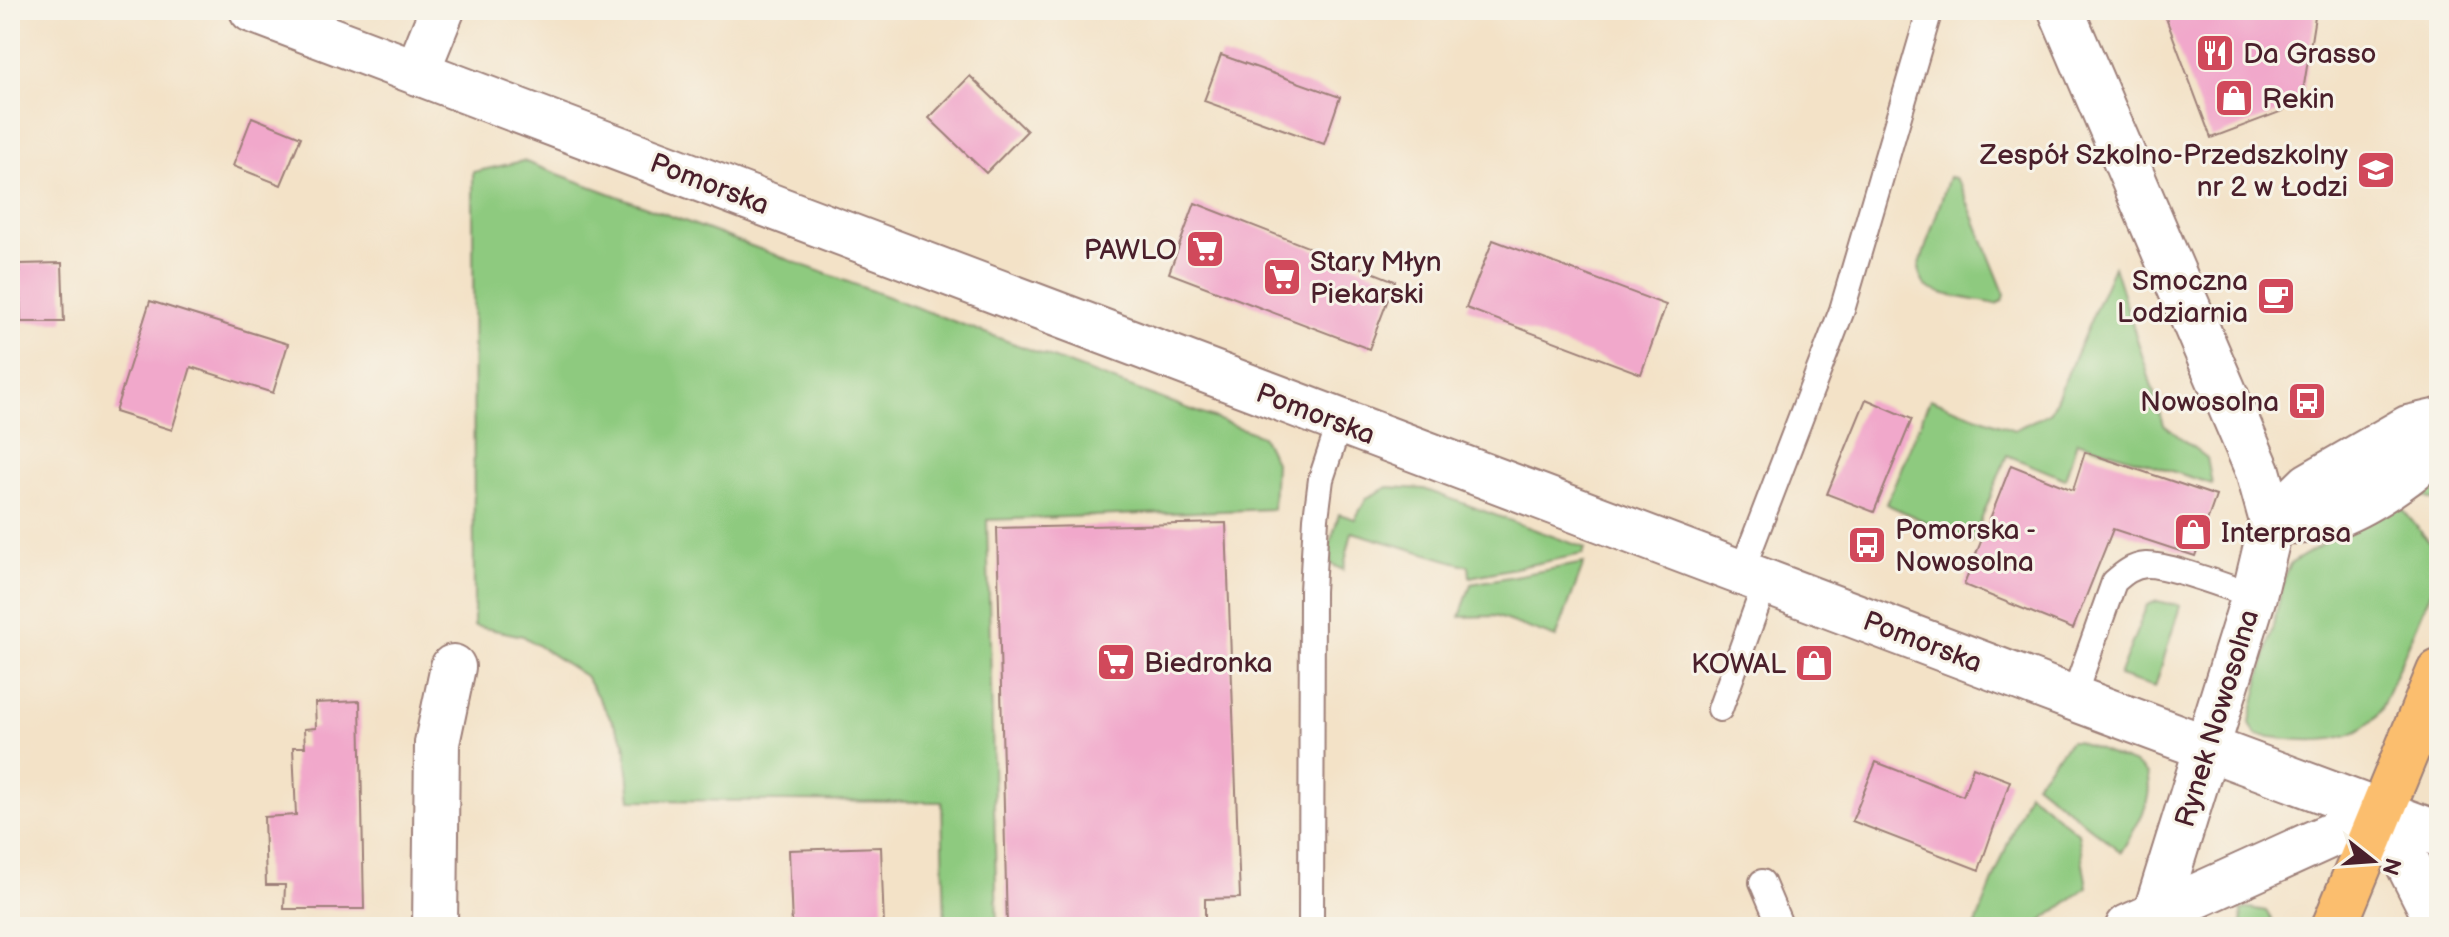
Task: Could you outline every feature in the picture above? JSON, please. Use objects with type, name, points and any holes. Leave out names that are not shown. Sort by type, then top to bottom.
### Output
[{"type":"main road","points":[[2334,927],[2439,672]]},
{"type":"street","name":"Pomorska","points":[[252,10],[2439,834]]},
{"type":"street","points":[[417,72],[442,10]]},
{"type":"street","points":[[2061,10],[2258,471],[2272,521]]},
{"type":"street","points":[[2272,521],[2309,485],[2408,428],[2439,421]]},
{"type":"street","points":[[2272,521],[2310,521],[2347,510],[2422,463],[2439,443]]},
{"type":"street","name":"Rynek Nowosolna","points":[[2142,921],[2207,748],[2254,596],[2272,521]]},
{"type":"street","points":[[435,927],[437,743],[453,667]]},
{"type":"street","points":[[2142,921],[2382,812],[2439,925]]},
{"type":"lane","points":[[1720,709],[1754,577],[1842,310],[1930,10]]},
{"type":"lane","points":[[1311,927],[1311,607],[1316,518],[1321,479],[1340,422]]},
{"type":"lane","points":[[2073,698],[2114,582],[2126,571],[2146,565],[2157,567],[2254,596]]},
{"type":"lane","points":[[1762,882],[1781,927]]},
{"type":"green space","points":[[523,161],[1262,436],[1275,462],[1273,509],[987,520],[997,927],[945,927],[942,802],[631,800],[625,742],[585,676],[523,636],[474,626],[473,172]]},
{"type":"green space","points":[[1949,177],[1960,184],[2005,295],[2003,301],[1996,304],[1940,292],[1926,286],[1921,279],[1919,267]]},
{"type":"green space","points":[[2114,266],[2164,425],[2207,458],[2212,484],[2077,441],[2065,479],[2007,455],[1972,543],[1886,504],[1930,399],[2014,430],[2051,412]]},
{"type":"green space","points":[[2439,467],[2439,503],[2410,491]]},
{"type":"green space","points":[[1388,487],[1424,489],[1585,548],[1583,554],[1470,577],[1469,566],[1352,532],[1343,570],[1331,564],[1330,545],[1339,514],[1355,519],[1367,498]]},
{"type":"green space","points":[[2395,500],[2439,554],[2439,573],[2380,711],[2356,732],[2340,737],[2306,740],[2256,735],[2250,724],[2251,716],[2290,564]]},
{"type":"green space","points":[[1584,563],[1556,638],[1495,616],[1460,617],[1471,584]]},
{"type":"green space","points":[[2157,601],[2180,606],[2155,687],[2119,676],[2147,605]]},
{"type":"green space","points":[[2070,741],[2135,764],[2147,774],[2146,805],[2121,852],[2035,783]]},
{"type":"green space","points":[[2028,792],[2078,833],[2087,887],[2034,927],[1975,927]]},
{"type":"green space","points":[[2241,910],[2266,911],[2276,927],[2242,927]]},
{"type":"building","points":[[2163,10],[2316,10],[2301,104],[2211,138]]},
{"type":"building","points":[[1221,55],[1340,97],[1324,144],[1204,101]]},
{"type":"building","points":[[970,76],[1027,131],[986,173],[929,118]]},
{"type":"building","points":[[252,117],[301,137],[281,185],[233,166]]},
{"type":"building","name":"Stary Młyn Piekarski","points":[[1195,203],[1395,281],[1369,349],[1169,273]]},
{"type":"building","points":[[1493,240],[1666,305],[1641,374],[1466,308]]},
{"type":"building","points":[[62,263],[64,322],[21,322],[19,264]]},
{"type":"building","points":[[150,301],[288,344],[273,393],[191,367],[172,430],[115,412]]},
{"type":"building","points":[[1866,399],[1912,419],[1874,512],[1827,494]]},
{"type":"building","points":[[2085,452],[2216,496],[2195,556],[2113,529],[2073,629],[1964,585],[2011,465],[2073,490]]},
{"type":"building","name":"Biedronka","points":[[1226,523],[1240,898],[1205,899],[1205,927],[1007,927],[997,528]]},
{"type":"building","points":[[360,701],[364,909],[284,909],[285,885],[266,885],[264,817],[296,815],[293,747],[305,747],[304,729],[316,728],[315,703]]},
{"type":"building","points":[[1876,762],[1963,796],[1973,767],[2010,781],[1979,870],[1852,821]]},
{"type":"building","points":[[881,847],[884,927],[792,927],[789,850]]},
{"type":"place","name":"Da Grasso","points":[[2215,53]]},
{"type":"place","name":"Rekin","points":[[2234,98]]},
{"type":"place","name":"Zespół Szkolno-Przedszkolny nr 2 w Łodzi","points":[[2376,170]]},
{"type":"place","name":"PAWLO","points":[[1205,249]]},
{"type":"place","name":"Stary Młyn Piekarski","points":[[1282,277]]},
{"type":"place","name":"Smoczna Lodziarnia","points":[[2276,296]]},
{"type":"place","name":"Nowosolna","points":[[2307,401]]},
{"type":"place","name":"Interprasa","points":[[2193,532]]},
{"type":"place","name":"Pomorska - Nowosolna","points":[[1867,545]]},
{"type":"place","name":"Biedronka","points":[[1116,662]]},
{"type":"place","name":"KOWAL","points":[[1814,663]]}]
